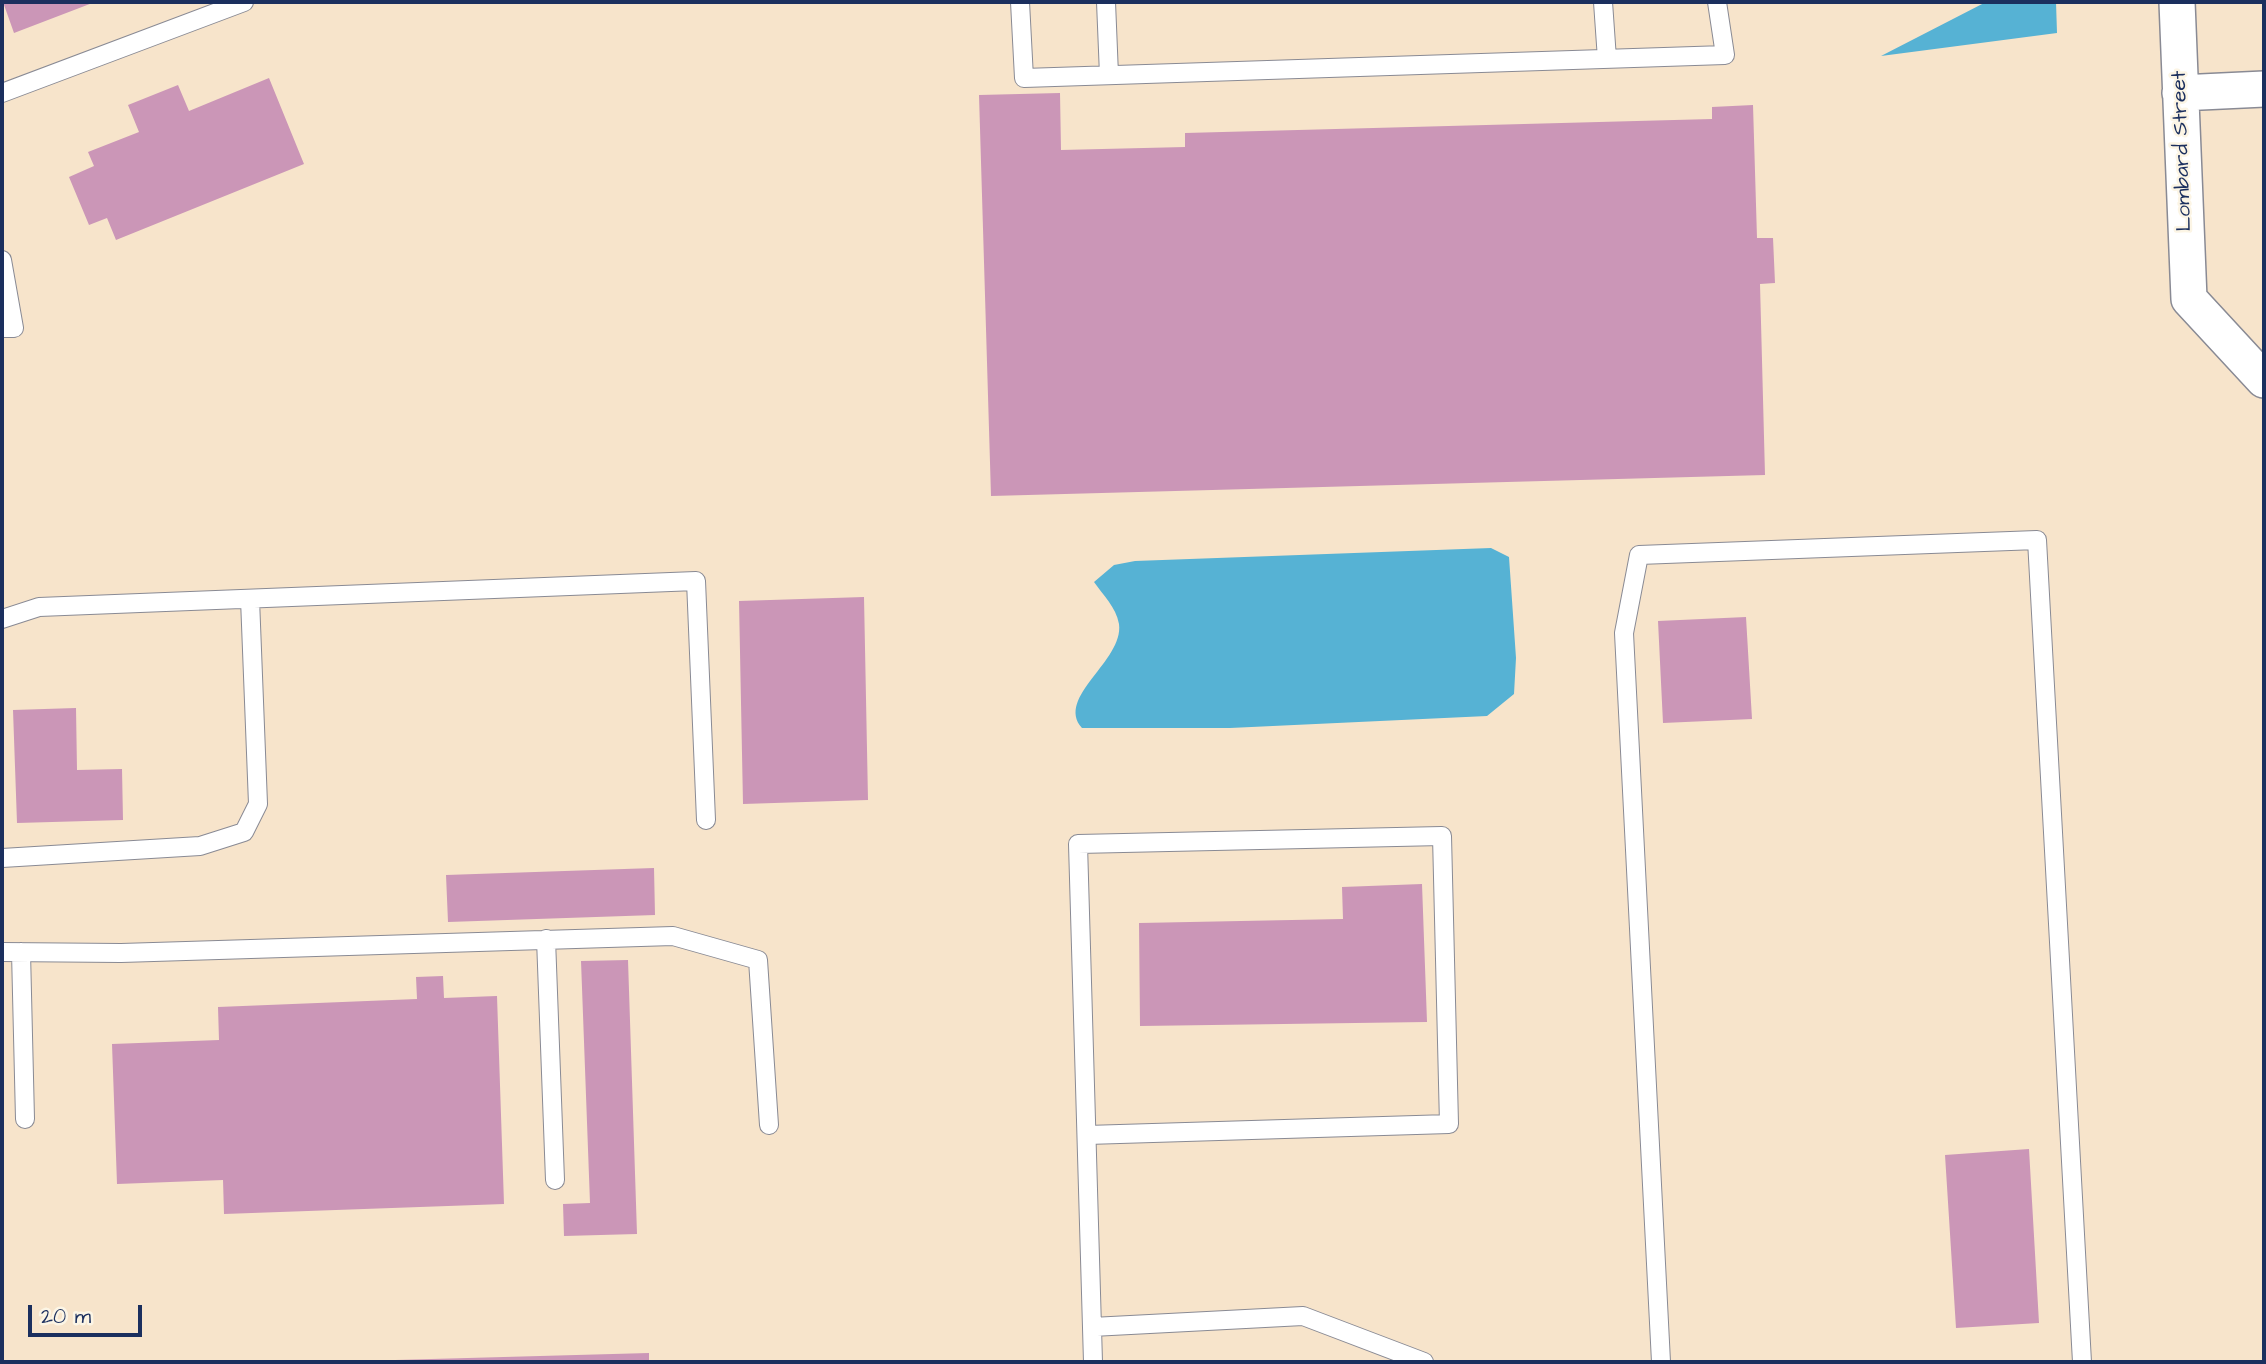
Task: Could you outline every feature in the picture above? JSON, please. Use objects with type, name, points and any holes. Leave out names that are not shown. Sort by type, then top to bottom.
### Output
[{"type":"street","name":"Lombard Street","points":[[2176,2],[2189,299],[2264,380]]},
{"type":"street","points":[[2180,93],[2264,89]]},
{"type":"lane","points":[[2,93],[244,2]]},
{"type":"lane","points":[[1020,2],[1024,78],[1725,55],[1717,2]]},
{"type":"lane","points":[[1106,2],[1109,75]]},
{"type":"lane","points":[[1603,2],[1606,59]]},
{"type":"lane","points":[[2,260],[14,328],[2,328]]},
{"type":"lane","points":[[1661,1362],[1624,633],[1639,555],[2037,540],[2082,1362]]},
{"type":"lane","points":[[2,619],[40,607],[696,580],[706,820]]},
{"type":"lane","points":[[2,858],[200,846],[244,832],[258,804],[250,599]]},
{"type":"lane","points":[[1087,1135],[1449,1124],[1442,836],[1078,844],[1093,1362]]},
{"type":"lane","points":[[2,952],[149,952],[673,936],[758,960],[769,1125]]},
{"type":"lane","points":[[546,939],[555,1180]]},
{"type":"lane","points":[[21,952],[25,1119]]},
{"type":"lane","points":[[1092,1327],[1303,1316],[1424,1362]]},
{"type":"water","points":[[1986,2],[2056,2],[2057,33],[1881,56]]},
{"type":"water","points":[[1491,548],[1509,557],[1516,658],[1514,694],[1487,716],[1230,728],[1082,728],[1076,716],[1077,704],[1083,691],[1112,651],[1118,638],[1119,624],[1115,612],[1094,582],[1114,565],[1135,561]]},
{"type":"building","points":[[3,2],[95,2],[14,33]]},
{"type":"building","points":[[269,78],[304,164],[116,240],[107,218],[89,225],[69,177],[94,166],[88,152],[139,132],[128,105],[178,85],[189,111]]},
{"type":"building","points":[[1060,93],[1061,150],[1185,147],[1185,133],[1712,119],[1712,107],[1753,105],[1757,238],[1773,238],[1775,283],[1760,284],[1765,475],[991,496],[979,95]]},
{"type":"building","points":[[864,597],[868,800],[743,804],[739,601]]},
{"type":"building","points":[[1746,617],[1752,719],[1663,723],[1658,621]]},
{"type":"building","points":[[76,708],[77,770],[122,769],[123,820],[17,823],[13,710]]},
{"type":"building","points":[[654,868],[655,915],[448,922],[446,875]]},
{"type":"building","points":[[1422,884],[1427,1022],[1140,1026],[1139,923],[1343,919],[1342,887]]},
{"type":"building","points":[[628,960],[637,1234],[564,1236],[563,1204],[590,1203],[581,961]]},
{"type":"building","points":[[443,976],[444,998],[497,996],[504,1204],[224,1214],[223,1180],[117,1184],[112,1044],[219,1040],[218,1007],[417,999],[416,977]]},
{"type":"building","points":[[2029,1149],[2039,1323],[1956,1328],[1945,1155]]},
{"type":"building","points":[[649,1353],[649,1362],[395,1360]]}]
